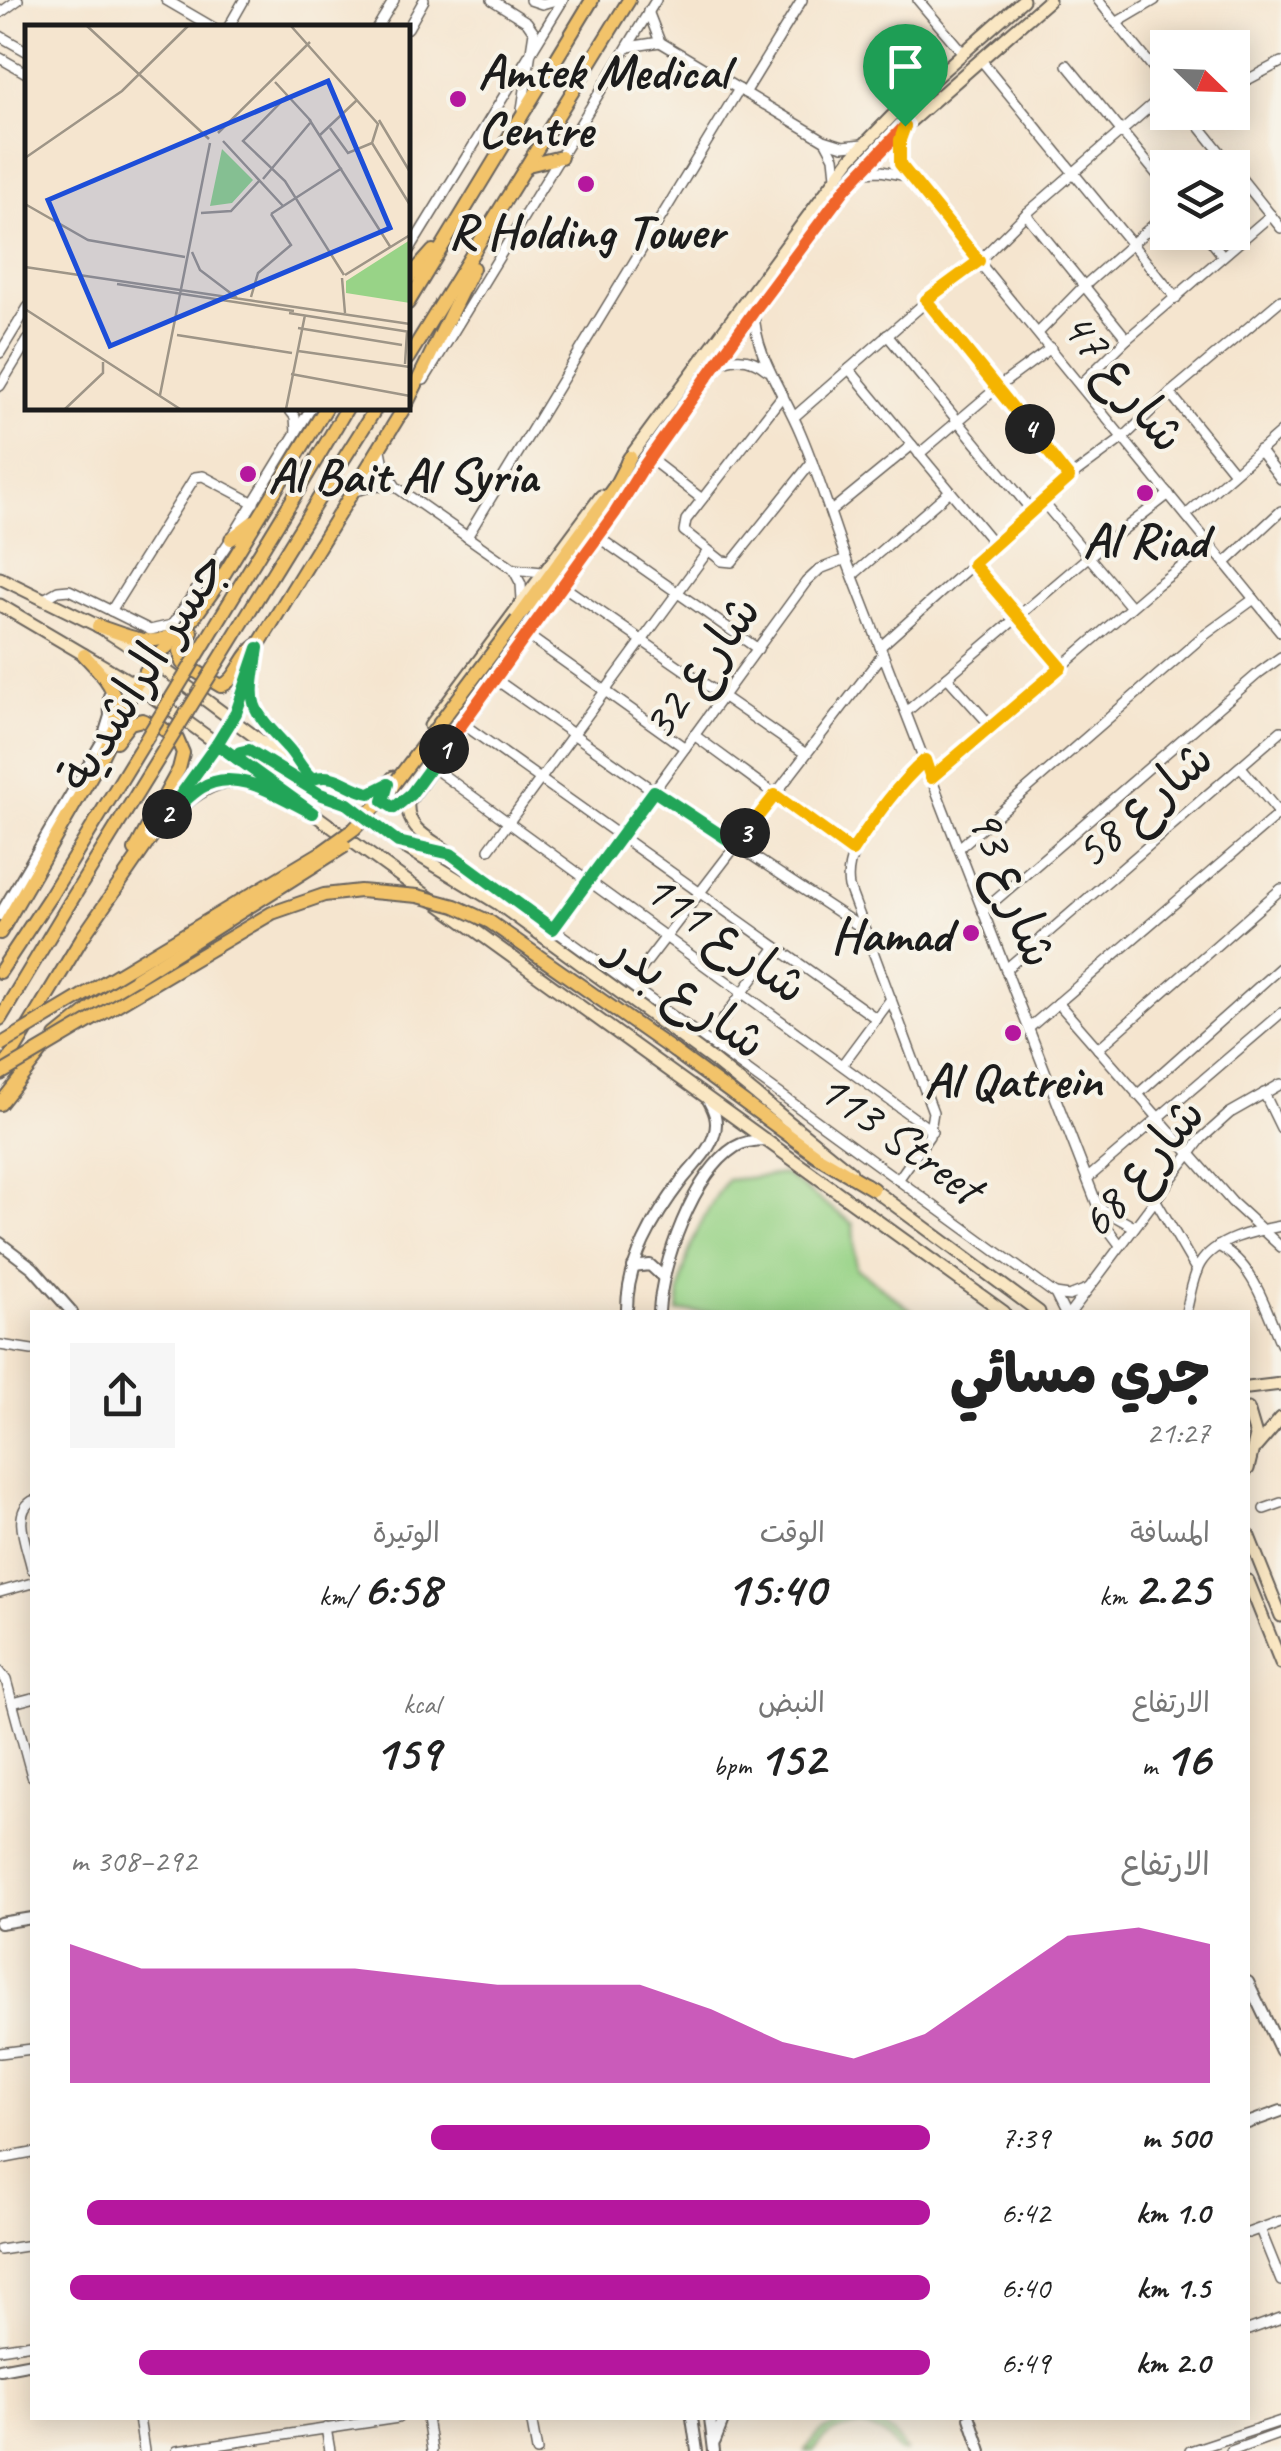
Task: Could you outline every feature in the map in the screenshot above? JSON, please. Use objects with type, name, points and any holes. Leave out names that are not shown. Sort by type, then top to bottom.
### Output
[{"type":"main road","points":[[410,301],[592,0]]},
{"type":"main road","points":[[410,355],[629,0]]},
{"type":"main road","points":[[630,457],[523,626],[494,680],[411,794],[398,806],[390,807],[382,797],[388,784],[836,176],[863,144],[1023,0]]},
{"type":"main road","points":[[0,1104],[58,1036],[93,1006],[329,859],[357,837],[394,797],[859,172],[905,126],[1049,0]]},
{"type":"main road","points":[[528,165],[562,157]]},
{"type":"main road","points":[[410,396],[507,200]]},
{"type":"main road","points":[[410,277],[443,243]]},
{"type":"main road","points":[[231,539],[287,472],[325,410]]},
{"type":"main road","name":"جسر الراشدية","points":[[0,972],[346,410]]},
{"type":"main road","name":"جسر الراشدية","points":[[0,1019],[375,410]]},
{"type":"main road","points":[[0,1074],[82,938],[233,719],[261,642],[403,410]]},
{"type":"main road","points":[[286,450],[287,472]]},
{"type":"main road","points":[[0,1045],[354,829],[523,626],[563,586],[646,462]]},
{"type":"main road","points":[[257,510],[222,590],[183,646],[182,663],[216,684],[226,685],[248,651],[284,634]]},
{"type":"main road","points":[[0,934],[98,764],[136,686],[153,661],[182,634],[228,570]]},
{"type":"main road","name":"شارع بدر","points":[[0,578],[98,626],[153,661],[398,842],[480,892],[728,1071],[872,1189],[1036,1310]]},
{"type":"main road","points":[[98,626],[142,640],[163,640],[181,628],[218,584]]},
{"type":"main road","name":"شارع بدر","points":[[0,604],[136,686],[1001,1310]]},
{"type":"main road","points":[[261,642],[252,690],[256,713],[307,774],[336,778],[370,793],[388,784]]},
{"type":"main road","points":[[84,655],[107,680],[118,705],[114,729]]},
{"type":"main road","points":[[98,764],[124,728],[136,721],[148,721],[162,728],[182,746],[183,762],[140,838],[134,862]]},
{"type":"main road","points":[[240,761],[240,752],[249,750],[320,794],[348,804]]},
{"type":"main road","points":[[154,832],[202,788],[221,780],[249,783],[313,813]]},
{"type":"main road","points":[[411,794],[407,809],[411,823],[456,858],[480,892]]},
{"type":"main road","points":[[398,842],[456,858]]},
{"type":"main road","name":"شارع بدر","points":[[0,1074],[272,913],[324,895],[360,891],[418,896],[455,906],[490,922],[818,1156],[872,1189]]},
{"type":"main road","points":[[1250,1388],[1281,1384]]},
{"type":"main road","points":[[1250,1415],[1256,1447]]},
{"type":"main road","points":[[1250,1464],[1256,1447],[1281,1418]]},
{"type":"main road","points":[[1250,1539],[1281,1616]]},
{"type":"main road","points":[[1250,1586],[1281,1664]]},
{"type":"street","points":[[0,13],[18,0]]},
{"type":"street","points":[[166,0],[209,25]]},
{"type":"street","points":[[230,25],[244,0]]},
{"type":"street","points":[[379,25],[394,0]]},
{"type":"street","points":[[410,25],[424,0]]},
{"type":"street","points":[[492,0],[531,26],[534,38],[522,114]]},
{"type":"street","points":[[530,0],[542,4],[560,0]]},
{"type":"street","points":[[410,249],[560,0]]},
{"type":"street","points":[[410,398],[656,0]]},
{"type":"street","points":[[467,537],[802,0]]},
{"type":"street","points":[[918,0],[963,52]]},
{"type":"street","points":[[1098,0],[1150,66]]},
{"type":"street","points":[[1116,23],[1156,0]]},
{"type":"street","points":[[648,11],[660,42],[824,140],[843,146],[863,144]]},
{"type":"street","points":[[0,36],[25,50]]},
{"type":"street","points":[[626,48],[660,42]]},
{"type":"street","points":[[0,58],[25,72]]},
{"type":"street","points":[[981,60],[1176,298]]},
{"type":"street","points":[[1250,78],[1281,62]]},
{"type":"street","points":[[1067,65],[1150,166]]},
{"type":"street","points":[[794,416],[926,300],[979,261],[1026,214],[1150,105]]},
{"type":"street","points":[[905,126],[898,152],[900,164],[910,176]]},
{"type":"street","points":[[1202,130],[1218,150]]},
{"type":"street","points":[[824,140],[834,157],[836,176]]},
{"type":"street","points":[[859,172],[881,170],[910,176]]},
{"type":"street","name":"شارع 47","points":[[910,176],[1281,632]]},
{"type":"street","points":[[1250,190],[1281,228]]},
{"type":"street","points":[[1026,214],[1127,340]]},
{"type":"street","points":[[1080,385],[1271,216]]},
{"type":"street","points":[[1038,333],[1150,228]]},
{"type":"street","points":[[1218,250],[1223,256]]},
{"type":"street","points":[[926,300],[1069,478]]},
{"type":"street","points":[[642,968],[882,650],[1069,478],[1124,438],[1170,393],[1281,300]]},
{"type":"street","name":"شارع 93","points":[[754,311],[757,343],[794,416],[1107,1231],[1120,1245]]},
{"type":"street","points":[[0,352],[25,312]]},
{"type":"street","points":[[888,335],[1032,512]]},
{"type":"street","points":[[0,386],[25,345]]},
{"type":"street","points":[[920,454],[1050,348]]},
{"type":"street","points":[[715,364],[738,358],[760,364],[770,372]]},
{"type":"street","points":[[848,369],[995,545]]},
{"type":"street","points":[[1170,393],[1233,472]]},
{"type":"street","points":[[782,395],[702,498],[683,527],[686,534],[725,563],[734,561],[812,462]]},
{"type":"street","points":[[290,410],[295,417],[295,434]]},
{"type":"street","points":[[111,611],[195,477],[203,476],[257,510],[311,410]]},
{"type":"street","points":[[1186,515],[1281,432]]},
{"type":"street","points":[[830,512],[912,445]]},
{"type":"street","points":[[381,450],[385,470],[396,488],[513,569],[521,584],[522,600]]},
{"type":"street","points":[[1259,450],[1281,479]]},
{"type":"street","points":[[646,462],[702,498]]},
{"type":"street","points":[[355,492],[375,486],[396,488]]},
{"type":"street","points":[[852,574],[950,491]]},
{"type":"street","points":[[906,712],[1088,557],[1169,494]]},
{"type":"street","points":[[1043,502],[1130,608]]},
{"type":"street","points":[[1225,563],[1278,518]]},
{"type":"street","points":[[598,537],[758,648]]},
{"type":"street","points":[[44,599],[69,590],[150,630],[165,629],[177,619],[231,539]]},
{"type":"street","points":[[931,778],[1130,608],[1211,545]]},
{"type":"street","points":[[489,848],[708,551]]},
{"type":"street","name":"شارع 32","points":[[553,929],[812,575],[846,558]]},
{"type":"street","points":[[973,564],[1061,667]]},
{"type":"street","points":[[513,569],[542,572]]},
{"type":"street","points":[[563,586],[806,754]]},
{"type":"street","points":[[959,848],[1202,638],[1254,599]]},
{"type":"street","points":[[523,626],[685,748]]},
{"type":"street","points":[[983,910],[1281,657]]},
{"type":"street","points":[[947,677],[991,726]]},
{"type":"street","points":[[0,914],[106,734],[110,708],[107,680]]},
{"type":"street","points":[[494,680],[865,930]]},
{"type":"street","points":[[462,724],[876,1019]]},
{"type":"street","name":"شارع 58","points":[[1006,968],[1281,730]]},
{"type":"street","points":[[694,736],[852,851]]},
{"type":"street","points":[[898,1180],[932,1130],[932,1106],[847,880],[852,851],[896,789],[925,760]]},
{"type":"street","name":"شارع 111","points":[[432,766],[932,1130]]},
{"type":"street","points":[[1029,1028],[1281,814],[1240,767]]},
{"type":"street","name":"113 Street","points":[[456,858],[1054,1294],[1066,1310]]},
{"type":"street","points":[[1098,1050],[1281,889]]},
{"type":"street","points":[[722,1021],[776,947]]},
{"type":"street","points":[[1137,1094],[1281,967]]},
{"type":"street","points":[[842,1065],[892,999]]},
{"type":"street","points":[[1058,1004],[1242,1212],[1281,1247]]},
{"type":"street","points":[[1088,1178],[1281,1013]]},
{"type":"street","name":"شارع 68","points":[[1070,1310],[1189,1154],[1230,1113],[1281,1084]]},
{"type":"street","points":[[1264,1092],[1281,1128]]},
{"type":"street","points":[[626,1310],[633,1268],[665,1205],[713,1140],[716,1117],[707,1098]]},
{"type":"street","points":[[659,1310],[664,1277],[679,1229],[711,1174],[736,1146],[765,1140]]},
{"type":"street","points":[[1154,1199],[1197,1271]]},
{"type":"street","points":[[1100,1208],[1134,1226]]},
{"type":"street","points":[[1187,1310],[1197,1271],[1218,1246],[1281,1226]]},
{"type":"street","points":[[0,1243],[33,1268],[70,1310]]},
{"type":"street","points":[[1218,1246],[1246,1268],[1281,1344]]},
{"type":"street","points":[[633,1268],[650,1266],[664,1277]]},
{"type":"street","points":[[1054,1294],[1069,1296],[1089,1287]]},
{"type":"street","points":[[0,1346],[30,1350]]},
{"type":"street","points":[[30,1502],[20,1515],[30,1560]]},
{"type":"street","points":[[1264,1509],[1281,1503]]},
{"type":"street","points":[[0,1592],[30,1584]]},
{"type":"street","points":[[0,1672],[6,1680],[30,1769]]},
{"type":"street","points":[[12,1703],[30,1698]]},
{"type":"street","points":[[0,1923],[30,1918]]},
{"type":"street","points":[[1250,1986],[1281,2051]]},
{"type":"street","points":[[0,2054],[30,2049]]},
{"type":"street","points":[[1250,2122],[1281,2111]]},
{"type":"street","points":[[0,2159],[30,2153]]},
{"type":"street","points":[[1250,2232],[1281,2221]]},
{"type":"street","points":[[1260,2229],[1281,2281]]},
{"type":"street","points":[[0,2250],[30,2245]]},
{"type":"street","points":[[1250,2329],[1281,2318]]},
{"type":"street","points":[[0,2349],[30,2344]]},
{"type":"street","points":[[0,2369],[30,2363]]},
{"type":"street","points":[[139,2420],[144,2451]]},
{"type":"street","points":[[177,2451],[384,2420]]},
{"type":"street","points":[[427,2420],[432,2451]]},
{"type":"street","points":[[531,2420],[537,2451]]},
{"type":"street","points":[[692,2420],[697,2451]]},
{"type":"street","points":[[710,2420],[714,2449]]},
{"type":"street","points":[[714,2449],[723,2420]]},
{"type":"street","points":[[970,2420],[981,2451]]},
{"type":"street","points":[[1190,2451],[1281,2420]]},
{"type":"street","points":[[326,2428],[330,2451]]},
{"type":"street","points":[[1231,2451],[1281,2433]]},
{"type":"green space","points":[[784,1174],[853,1224],[856,1268],[911,1310],[678,1310],[682,1276],[692,1243],[727,1180]]},
{"type":"green space","points":[[858,2420],[884,2427],[906,2451],[899,2451],[879,2433],[856,2427],[833,2433],[813,2451],[805,2451],[814,2439],[837,2423]]},
{"type":"place","name":"Amtek Medical Centre","points":[[458,99]]},
{"type":"place","name":"R Holding Tower","points":[[586,184]]},
{"type":"place","name":"Al Bait Al Syria","points":[[248,474]]},
{"type":"place","name":"Al Riad","points":[[1145,493]]},
{"type":"place","name":"Hamad","points":[[971,933]]},
{"type":"place","name":"Al Qatrein","points":[[1013,1033]]},
{"type":"route","points":[[905,126],[846,188],[754,311],[598,537],[402,803],[394,808],[383,801],[388,784],[376,792],[363,792],[336,778],[313,779],[302,770],[294,754],[256,713],[252,690],[258,648],[236,713],[217,744],[228,752],[240,761],[313,813],[249,783],[221,780],[202,788],[154,832],[217,744],[240,761],[240,752],[246,749],[329,799],[348,804],[398,842],[451,854],[553,929],[654,791],[736,845],[775,795],[852,851],[896,789],[925,760],[931,778],[1061,667],[973,564],[1069,478],[926,300],[979,261],[900,164],[898,152],[905,126]]}]
